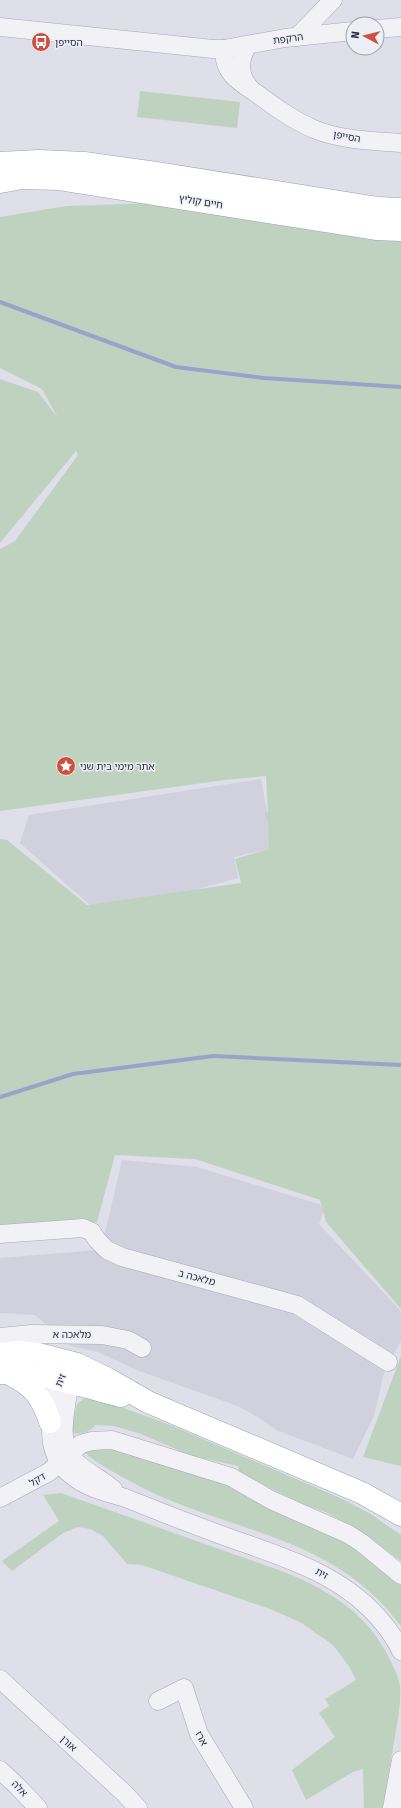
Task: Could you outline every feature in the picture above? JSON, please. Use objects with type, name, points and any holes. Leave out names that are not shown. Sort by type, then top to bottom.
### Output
[{"type":"main road","name":"חיים קוליץ","points":[[0,163],[39,161],[84,163],[378,208],[401,209]]},
{"type":"main road","name":"חיים קוליץ","points":[[0,182],[22,178],[58,179],[376,229],[401,230]]},
{"type":"main road","points":[[50,1422],[44,1403],[38,1393],[25,1382],[2,1367],[18,1352],[38,1354],[66,1375],[92,1371],[148,1402],[362,1493],[401,1515]]},
{"type":"street","points":[[297,36],[332,1]]},
{"type":"street","points":[[0,27],[224,49]]},
{"type":"street","points":[[385,28],[401,27]]},
{"type":"street","name":"הרקפת","points":[[224,49],[297,36],[345,32]]},
{"type":"street","name":"הסייפן","points":[[248,45],[242,57],[241,72],[246,84],[255,93]]},
{"type":"street","name":"הסייפן","points":[[224,49],[225,63],[232,76],[289,117],[316,130],[351,138],[401,143]]},
{"type":"street","name":"מלאכה ב","points":[[0,1234],[83,1228],[92,1232],[97,1240],[108,1250],[122,1257],[297,1304],[388,1362]]},
{"type":"street","name":"מלאכה א","points":[[0,1337],[31,1334],[102,1335],[128,1340],[142,1348]]},
{"type":"street","name":"זית","points":[[66,1375],[50,1422],[50,1442],[53,1451],[65,1459],[78,1464],[127,1499],[223,1536],[283,1556],[327,1576],[368,1606],[385,1625],[398,1643],[401,1651]]},
{"type":"street","name":"זית","points":[[65,1459],[63,1432],[66,1375]]},
{"type":"street","name":"דקל","points":[[0,1498],[31,1482],[65,1459],[86,1442],[112,1440],[231,1477],[271,1500],[348,1534],[362,1543],[401,1574]]},
{"type":"street","name":"אורן","points":[[0,1679],[123,1792],[138,1808]]},
{"type":"street","name":"ארז","points":[[158,1701],[184,1688],[199,1734],[244,1808]]},
{"type":"street","points":[[392,1808],[401,1760]]},
{"type":"street","name":"אלה","points":[[0,1770],[38,1808]]},
{"type":"shaded area","points":[[261,779],[274,848],[234,857],[238,878],[121,910],[91,906],[20,843],[29,815]]},
{"type":"shaded area","points":[[122,1160],[197,1167],[325,1206],[319,1224],[401,1311],[401,1341],[384,1373],[374,1416],[353,1459],[276,1430],[261,1419],[238,1406],[139,1371],[98,1352],[71,1346],[35,1315],[0,1313],[0,1258],[98,1250],[106,1229]]},
{"type":"green space","points":[[140,91],[240,102],[237,128],[137,117]]},
{"type":"green space","points":[[152,203],[401,234],[401,1309],[326,1222],[320,1200],[195,1159],[115,1155],[97,1222],[0,1236],[0,839],[7,840],[87,905],[241,883],[235,859],[269,849],[268,822],[265,813],[268,812],[266,776],[225,780],[0,811],[0,549],[15,541],[78,455],[76,451],[0,543],[0,379],[38,392],[58,418],[42,389],[0,368],[0,217],[66,206]]},
{"type":"green space","points":[[401,1356],[401,1466],[363,1457]]},
{"type":"green space","points":[[87,1397],[93,1397],[173,1426],[338,1497],[369,1513],[401,1535],[401,1561],[354,1527],[325,1512],[303,1504],[239,1473],[238,1466],[192,1456],[141,1434],[114,1426],[95,1425],[86,1432],[79,1434],[73,1433],[72,1426],[77,1404]]},
{"type":"green space","points":[[104,1444],[144,1460],[206,1474],[358,1546],[401,1582],[401,1626],[372,1594],[341,1570],[308,1551],[199,1512],[162,1497],[108,1469],[91,1458],[81,1449]]},
{"type":"green space","points":[[61,1493],[301,1579],[333,1596],[360,1617],[372,1630],[382,1645],[399,1680],[400,1687],[398,1718],[383,1808],[364,1808],[363,1769],[353,1772],[306,1800],[292,1770],[335,1737],[319,1713],[329,1706],[325,1699],[356,1680],[350,1668],[333,1645],[300,1622],[270,1609],[142,1565],[127,1564],[103,1536],[90,1529],[78,1527],[63,1533],[12,1571],[2,1561],[59,1521],[43,1495]]},
{"type":"waterway","points":[[0,302],[176,367],[264,378],[401,387]]},
{"type":"waterway","points":[[0,1097],[73,1074],[213,1056],[401,1065]]},
{"type":"place","name":"הסייפן","points":[[41,42]]},
{"type":"place","name":"אתר מימי בית שני","points":[[66,766]]}]
